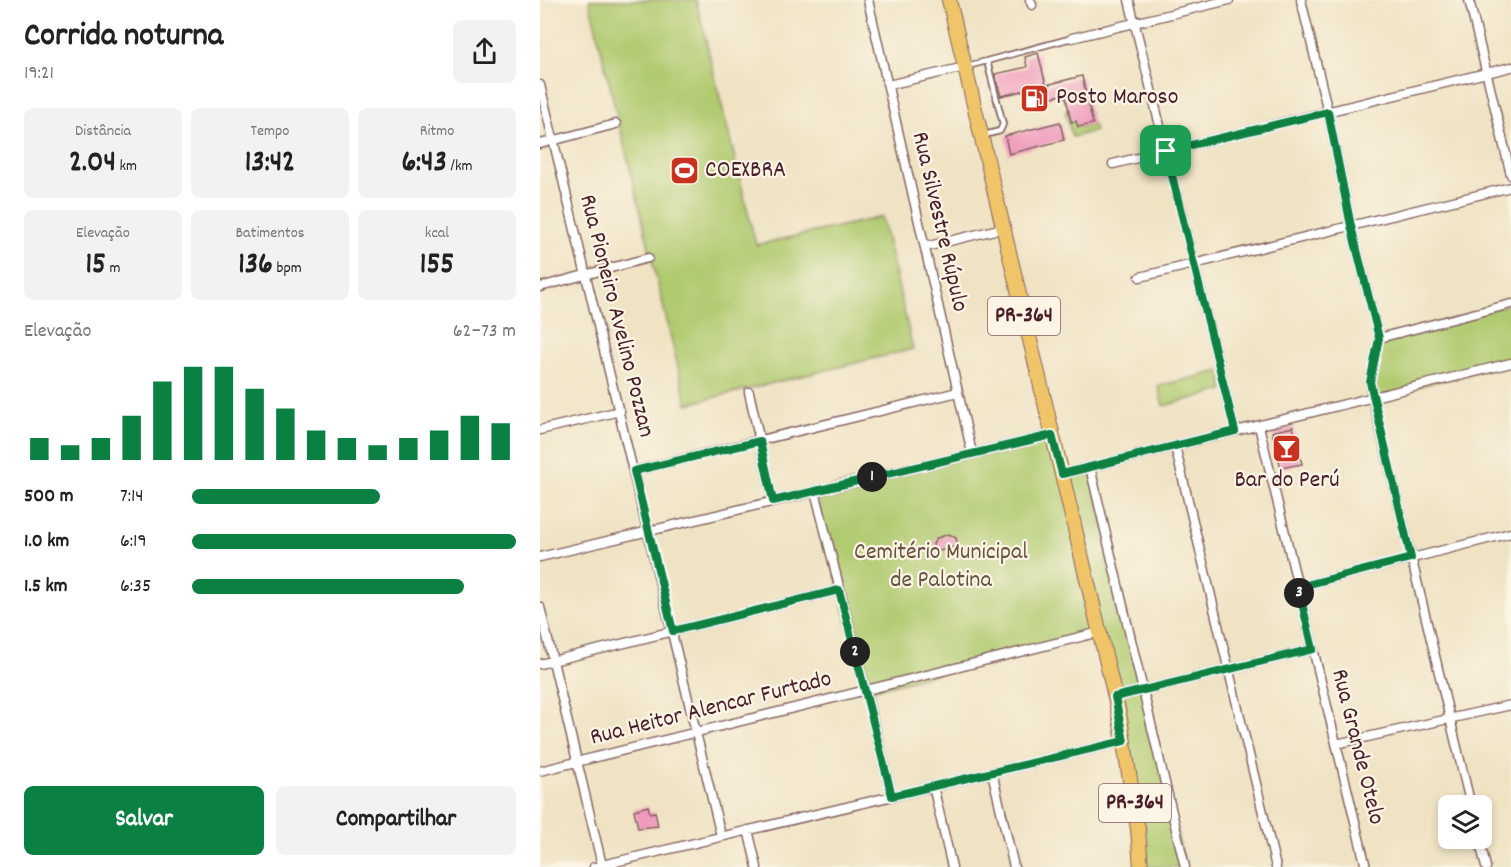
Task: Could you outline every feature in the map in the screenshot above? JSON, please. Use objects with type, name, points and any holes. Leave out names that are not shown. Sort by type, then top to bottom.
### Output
[{"type":"main road","name":"PR-364","points":[[949,0],[1115,697],[1138,829],[1141,867]]},
{"type":"street","name":"Rua Silvestre Rúpulo","points":[[868,0],[972,453]]},
{"type":"street","points":[[1129,0],[1235,431]]},
{"type":"street","points":[[1072,38],[1229,0]]},
{"type":"street","points":[[1301,0],[1328,112],[1351,226],[1379,338],[1370,382],[1372,398],[1468,795]]},
{"type":"street","points":[[1469,0],[1511,175]]},
{"type":"street","points":[[888,85],[966,67]]},
{"type":"street","points":[[1113,164],[1511,67]]},
{"type":"street","name":"Rua Pioneiro Avelino Pozzan","points":[[540,85],[721,836]]},
{"type":"street","points":[[540,144],[616,124]]},
{"type":"street","points":[[1140,277],[1511,187]]},
{"type":"street","points":[[925,247],[1003,228]]},
{"type":"street","points":[[540,287],[648,258]]},
{"type":"street","points":[[1379,338],[1511,304]]},
{"type":"street","points":[[1062,474],[1511,363]]},
{"type":"street","points":[[749,392],[773,501]]},
{"type":"street","points":[[634,471],[958,392]]},
{"type":"street","points":[[540,430],[620,411]]},
{"type":"street","name":"Rua Grande Otelo","points":[[1259,426],[1364,866]]},
{"type":"street","points":[[540,557],[1052,435]]},
{"type":"street","points":[[1175,446],[1276,867]]},
{"type":"street","points":[[1090,467],[1185,867]]},
{"type":"street","points":[[815,491],[892,796]]},
{"type":"street","points":[[1298,587],[1511,533]]},
{"type":"street","points":[[540,664],[839,590]]},
{"type":"street","points":[[540,607],[577,762],[598,866],[1124,741]]},
{"type":"street","name":"Rua Heitor Alencar Furtado","points":[[540,771],[1100,632]]},
{"type":"street","points":[[1115,697],[1313,649]]},
{"type":"street","points":[[1336,744],[1511,705]]},
{"type":"street","points":[[992,772],[1014,867]]},
{"type":"street","points":[[933,786],[952,867]]},
{"type":"street","points":[[748,830],[757,867]]},
{"type":"street","points":[[1482,849],[1486,867]]},
{"type":"lane","points":[[966,67],[1072,38]]},
{"type":"lane","points":[[982,136],[1000,131],[1003,124],[987,61]]},
{"type":"green space","name":"COEXBRA","points":[[589,0],[696,0],[756,245],[882,217],[913,349],[687,404]]},
{"type":"green space","points":[[1069,110],[1071,122],[1076,121],[1078,127],[1093,124],[1095,131],[1072,137],[1065,111]]},
{"type":"green space","points":[[1511,304],[1511,363],[1373,398],[1379,338]]},
{"type":"green space","points":[[1220,371],[1224,390],[1163,406],[1158,386]]},
{"type":"green space","name":"Cemitério Municipal de Palotina","points":[[1052,435],[1062,474],[1090,467],[1185,867],[1141,867],[1100,632],[864,692],[815,491]]},
{"type":"building","points":[[1038,53],[1046,85],[1082,76],[1093,124],[1078,127],[1076,121],[1071,122],[1066,97],[1062,98],[1061,95],[1033,102],[1030,89],[1001,96],[995,74],[1027,67],[1025,57]]},
{"type":"building","points":[[1060,122],[1064,140],[1009,154],[1005,136]]},
{"type":"building","name":"Bar do Perú","points":[[1293,427],[1302,464],[1281,468],[1272,432]]},
{"type":"building","points":[[949,534],[956,538],[958,546],[935,552],[933,544],[937,538]]},
{"type":"building","points":[[648,806],[650,813],[655,812],[658,826],[638,828],[634,810]]},
{"type":"place","name":"Posto Maroso","points":[[1035,98]]},
{"type":"place","name":"COEXBRA","points":[[684,171]]},
{"type":"place","name":"Bar do Perú","points":[[1287,448]]},
{"type":"route","points":[[1328,112],[1351,226],[1379,338],[1370,382],[1372,398],[1411,558],[1298,587],[1313,649],[1115,697],[1124,741],[892,796],[839,590],[673,631],[634,471],[760,441],[773,501],[1052,435],[1062,474],[1235,431],[1166,151],[1328,112]]}]
